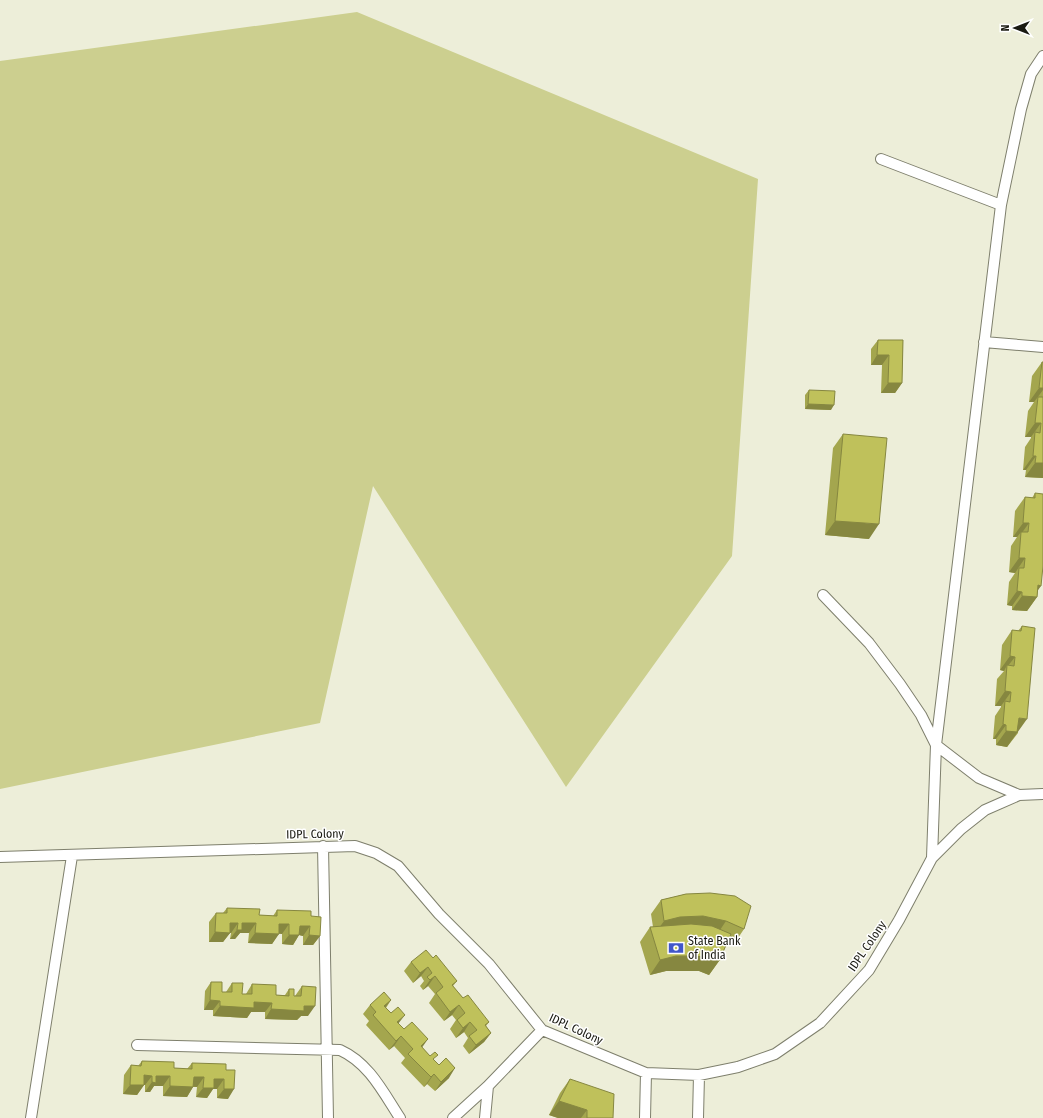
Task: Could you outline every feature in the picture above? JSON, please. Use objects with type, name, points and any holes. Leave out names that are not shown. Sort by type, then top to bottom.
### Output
[{"type":"lane","points":[[932,858],[936,745],[1001,205],[1021,109],[1031,74],[1043,56]]},
{"type":"lane","points":[[881,159],[1001,205]]},
{"type":"lane","points":[[984,342],[1043,347]]},
{"type":"lane","points":[[823,594],[869,643],[900,684],[921,714],[936,745],[979,778],[1019,795]]},
{"type":"lane","name":"IDPL Colony","points":[[0,857],[72,856],[356,846],[376,853],[398,866],[439,914],[489,964],[542,1030],[646,1073],[699,1075],[738,1068],[775,1054],[820,1023],[869,970],[899,920],[932,858],[961,828],[985,810],[1019,795],[1043,794]]},
{"type":"lane","points":[[323,846],[328,1118]]},
{"type":"lane","points":[[32,1118],[72,856]]},
{"type":"lane","points":[[453,1118],[488,1086],[542,1030]]},
{"type":"lane","points":[[136,1045],[340,1050],[349,1054],[371,1072],[400,1118]]},
{"type":"lane","points":[[645,1118],[646,1073]]},
{"type":"lane","points":[[698,1118],[699,1075]]},
{"type":"lane","points":[[486,1118],[488,1086]]},
{"type":"green space","points":[[357,12],[758,179],[732,556],[566,787],[373,486],[320,723],[0,789],[0,61]]},
{"type":"building","points":[[878,340],[903,340],[902,383],[888,383],[889,355],[877,355]]},
{"type":"building","points":[[1042,362],[1043,388],[1039,388]]},
{"type":"building","points":[[809,390],[835,391],[834,405],[808,404]]},
{"type":"building","points":[[1038,397],[1043,397],[1043,463],[1035,463],[1036,456],[1033,456],[1035,432],[1040,433],[1041,423],[1035,423]]},
{"type":"building","points":[[843,434],[887,438],[879,524],[835,521]]},
{"type":"building","points":[[1035,493],[1043,494],[1043,566],[1041,586],[1038,585],[1037,597],[1022,596],[1022,592],[1017,591],[1019,568],[1024,568],[1025,558],[1019,558],[1021,532],[1028,532],[1029,523],[1023,523],[1025,497],[1035,498]]},
{"type":"building","points":[[1022,626],[1035,628],[1027,719],[1019,718],[1017,732],[1006,731],[1006,725],[1003,724],[1005,701],[1010,702],[1011,692],[1005,691],[1007,665],[1014,666],[1015,657],[1010,656],[1012,630],[1021,631]]},
{"type":"building","points":[[710,893],[735,896],[751,906],[744,929],[726,921],[703,916],[680,917],[664,921],[661,900],[686,894]]},
{"type":"building","points":[[227,908],[260,909],[259,915],[277,916],[277,910],[311,911],[311,916],[321,917],[320,936],[309,935],[310,926],[300,926],[299,935],[289,935],[289,924],[279,924],[279,934],[255,933],[256,923],[242,923],[242,930],[237,930],[238,923],[230,923],[230,933],[215,932],[216,913],[227,913]]},
{"type":"building","points":[[691,924],[712,926],[731,934],[719,961],[709,957],[688,956],[676,956],[660,960],[650,927]]},
{"type":"building","points":[[426,950],[433,958],[436,955],[457,981],[452,985],[463,998],[468,995],[489,1022],[485,1025],[491,1033],[476,1045],[469,1036],[477,1030],[470,1022],[463,1028],[457,1020],[465,1013],[459,1005],[450,1012],[436,993],[443,987],[435,976],[430,980],[427,977],[432,973],[428,967],[420,973],[411,962]]},
{"type":"building","points":[[211,982],[222,982],[222,992],[232,992],[232,983],[243,983],[242,994],[252,994],[252,984],[276,985],[276,995],[289,996],[289,989],[294,989],[294,996],[301,996],[302,986],[316,987],[315,1006],[304,1006],[304,1011],[271,1009],[272,1003],[254,1002],[254,1008],[220,1006],[220,1001],[210,1000]]},
{"type":"building","points":[[384,992],[391,1000],[384,1006],[391,1013],[398,1007],[405,1015],[397,1022],[404,1029],[412,1022],[428,1039],[421,1046],[430,1056],[435,1052],[438,1055],[433,1059],[439,1065],[446,1058],[455,1068],[441,1082],[434,1074],[431,1077],[408,1054],[413,1049],[401,1036],[396,1041],[373,1015],[376,1012],[370,1005]]},
{"type":"building","points":[[142,1061],[174,1062],[174,1068],[192,1069],[192,1063],[226,1064],[226,1070],[235,1070],[234,1089],[224,1089],[224,1079],[214,1079],[214,1088],[203,1088],[204,1077],[194,1077],[193,1087],[170,1086],[170,1076],[156,1076],[156,1083],[152,1082],[152,1076],[144,1075],[144,1085],[130,1085],[131,1065],[141,1066]]},
{"type":"building","points":[[570,1079],[614,1094],[613,1118],[587,1118],[587,1110],[559,1101]]},
{"type":"place","name":"State Bank of India","points":[[676,948]]}]
